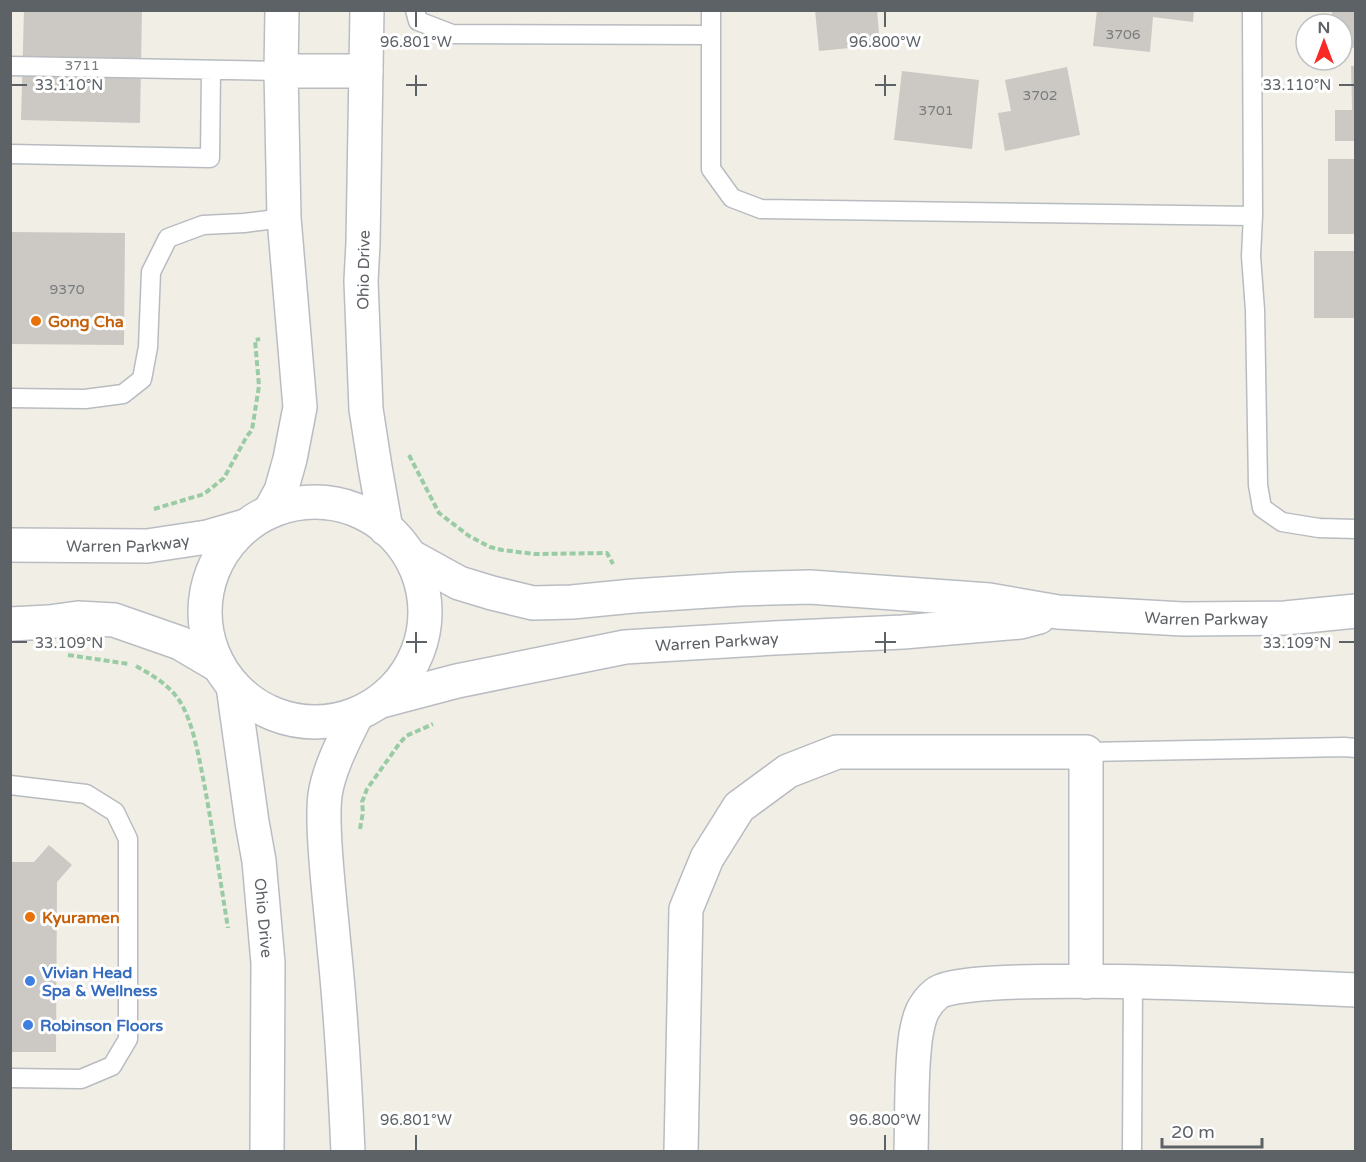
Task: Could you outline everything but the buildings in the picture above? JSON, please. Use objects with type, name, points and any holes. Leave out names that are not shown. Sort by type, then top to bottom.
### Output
[{"type":"main road","points":[[257,519],[281,491],[300,407],[284,218],[282,10]]},
{"type":"main road","name":"Ohio Drive","points":[[367,10],[361,281],[366,410],[386,529]]},
{"type":"main road","points":[[281,71],[366,71]]},
{"type":"main road","name":"Warren Parkway","points":[[10,545],[147,546],[207,537],[296,503],[323,502],[350,508],[375,519],[395,535],[410,556],[459,583],[533,603],[739,589],[810,587],[989,600],[1058,612],[1184,619],[1285,618],[1356,611]]},
{"type":"main road","name":"Ohio Drive","points":[[257,519],[222,552],[208,582],[204,616],[210,648],[226,676],[259,861],[268,963],[267,1152]]},
{"type":"main road","points":[[348,1152],[337,974],[323,822],[325,794],[344,740],[369,708],[400,683],[417,654],[426,621],[423,588],[410,556]]},
{"type":"main road","name":"Warren Parkway","points":[[226,676],[244,697],[270,713],[298,722],[328,722],[457,681],[624,647],[903,632],[1020,622],[1058,612]]},
{"type":"main road","points":[[10,624],[78,618],[114,620],[180,644],[226,676]]},
{"type":"main road","points":[[681,1152],[686,909],[707,858],[739,807],[788,771],[837,752],[1086,752],[1086,982]]},
{"type":"main road","points":[[911,1152],[912,1071],[916,1036],[922,1012],[937,992],[964,985],[1000,982],[1133,982],[1356,990]]},
{"type":"lane","points":[[415,10],[418,21],[452,34],[711,35]]},
{"type":"lane","points":[[711,10],[711,169],[732,198],[761,209],[1253,216]]},
{"type":"lane","points":[[1252,10],[1253,216],[1251,256],[1255,310],[1258,485],[1262,508],[1282,522],[1319,528],[1356,529]]},
{"type":"lane","points":[[10,66],[281,71]]},
{"type":"lane","points":[[10,154],[210,158],[211,70]]},
{"type":"lane","points":[[10,398],[85,399],[123,394],[142,379],[148,347],[151,272],[168,238],[203,225],[284,218]]},
{"type":"lane","points":[[1086,752],[1356,748]]},
{"type":"lane","points":[[10,785],[86,794],[115,812],[128,839],[128,1039],[112,1066],[81,1079],[10,1078]]},
{"type":"lane","points":[[1132,1152],[1133,982]]},
{"type":"path","points":[[150,510],[204,494],[224,478],[252,430],[259,386],[255,340],[293,332]]},
{"type":"path","points":[[405,445],[439,513],[469,536],[490,547],[534,554],[607,553],[633,596]]},
{"type":"path","points":[[49,622],[59,654],[133,664],[161,680],[178,698],[186,711],[198,753],[229,931]]},
{"type":"path","points":[[359,832],[363,812],[362,802],[367,789],[386,762],[406,736],[437,723]]},
{"type":"place","name":"Gong Cha","points":[[36,321]]},
{"type":"place","name":"Kyuramen","points":[[30,917]]},
{"type":"place","name":"Vivian Head Spa & Wellness","points":[[30,981]]},
{"type":"place","name":"Robinson Floors","points":[[28,1025]]}]
